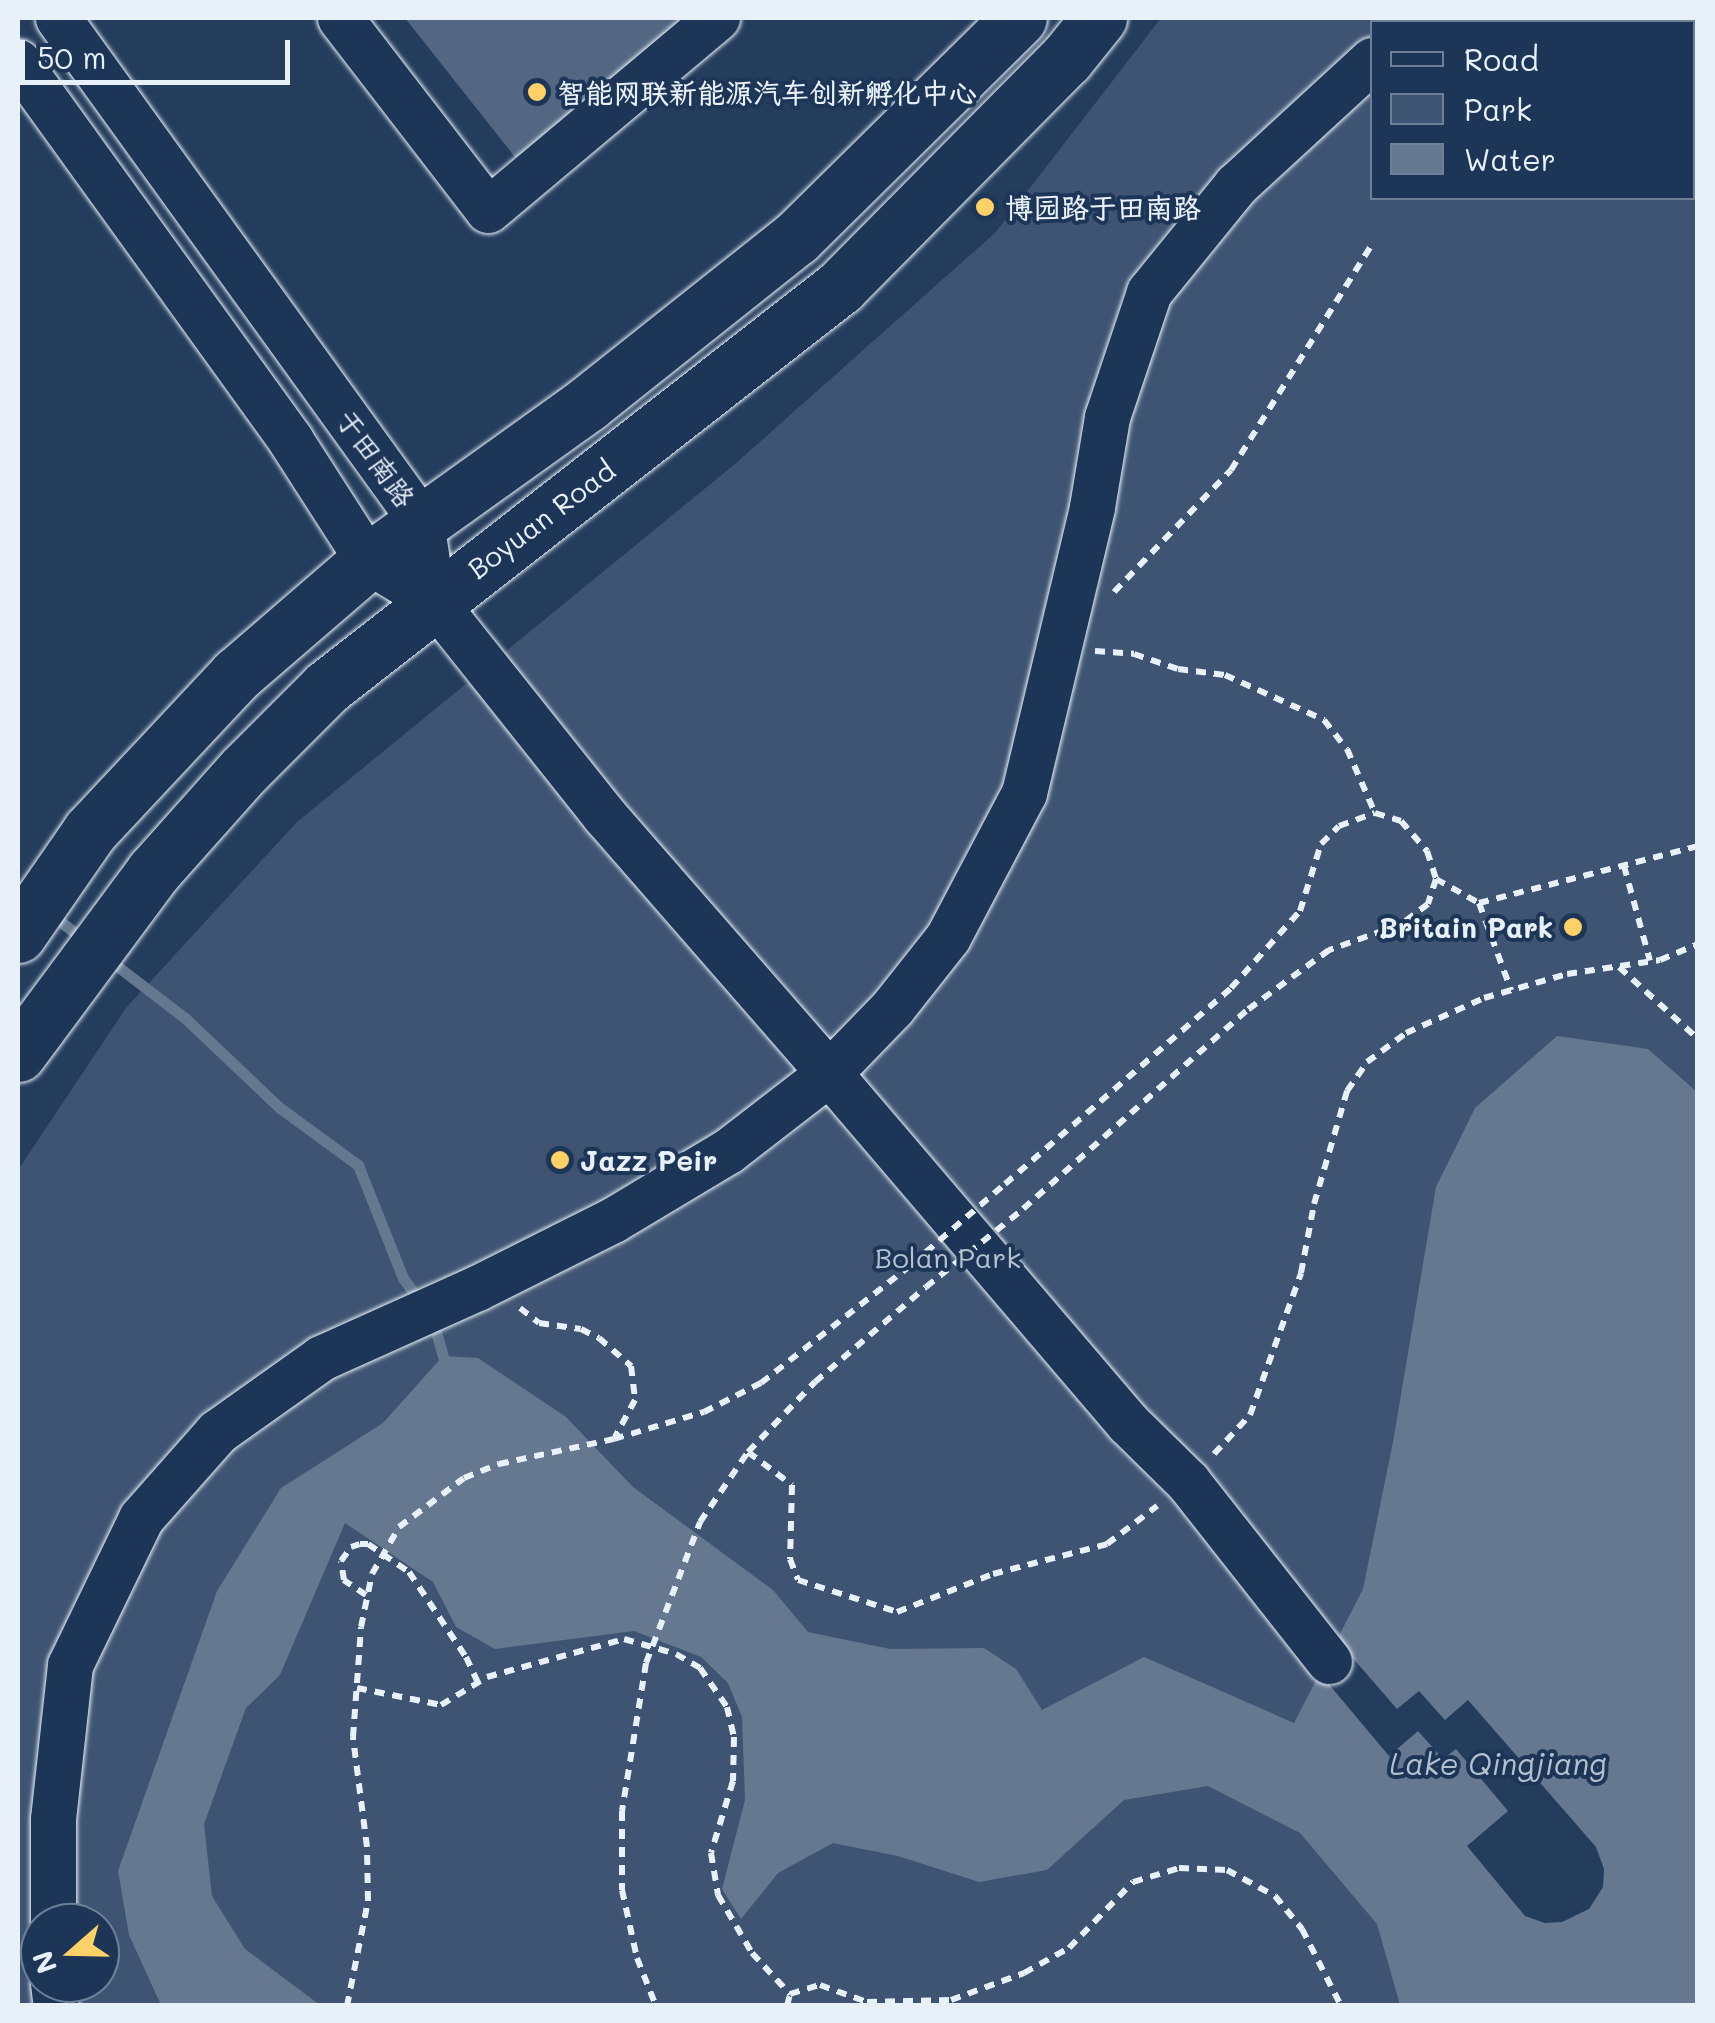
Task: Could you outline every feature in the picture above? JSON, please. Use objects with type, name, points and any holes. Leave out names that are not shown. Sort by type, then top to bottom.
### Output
[{"type":"main road","points":[[18,935],[90,831],[236,675],[368,560],[587,404],[796,238],[1019,18]]},
{"type":"main road","name":"Boyuan Road","points":[[23,1045],[154,872],[244,770],[326,686],[840,287],[1066,59],[1098,18]]},
{"type":"street","name":"于田南路","points":[[58,18],[421,521],[433,600]]},
{"type":"street","points":[[340,18],[488,210],[716,18]]},
{"type":"street","points":[[18,62],[291,441],[368,560],[433,600],[604,815],[1128,1423],[1188,1482],[1330,1661]]},
{"type":"street","points":[[53,1903],[54,1819],[70,1665],[141,1518],[218,1432],[320,1358],[477,1288],[613,1220],[728,1151],[828,1072],[892,1008],[948,937],[1024,793],[1092,507],[1107,418],[1149,292],[1236,186],[1370,62]]},
{"type":"path","points":[[1111,595],[1231,470],[1371,246]]},
{"type":"path","points":[[1058,650],[1134,654],[1178,669],[1225,675],[1324,720],[1348,749],[1375,814]]},
{"type":"path","points":[[348,2004],[368,1901],[367,1847],[352,1737],[366,1595],[372,1574],[399,1527],[464,1478],[499,1464],[614,1438],[704,1412],[762,1383],[912,1264],[1231,988],[1300,912],[1321,844],[1339,826],[1375,814],[1401,821],[1427,851],[1436,878],[1428,904],[1401,924],[1329,950],[1246,1011],[1023,1208],[815,1382],[748,1452],[700,1522],[646,1663],[622,1811],[622,1890],[638,1958],[656,2006]]},
{"type":"path","points":[[1479,903],[1698,846]]},
{"type":"path","points":[[1624,866],[1650,962]]},
{"type":"path","points":[[1436,878],[1479,903],[1510,990]]},
{"type":"path","points":[[748,1452],[792,1485],[790,1559],[798,1580],[897,1612],[992,1574],[1107,1544],[1188,1482],[1250,1415],[1302,1274],[1314,1204],[1348,1091],[1368,1062],[1406,1033],[1510,990],[1650,962],[1698,944]]},
{"type":"path","points":[[1619,967],[1698,1040]]},
{"type":"path","points":[[518,1268],[520,1308],[530,1318],[581,1330],[616,1349],[631,1366],[635,1400],[614,1438]]},
{"type":"path","points":[[366,1595],[344,1580],[342,1561],[351,1548],[360,1544],[368,1544],[409,1572],[466,1657],[478,1683]]},
{"type":"path","points":[[357,1688],[441,1705],[478,1683],[522,1666],[624,1639],[676,1654],[700,1668],[727,1708],[734,1737],[734,1781],[711,1852],[718,1894],[752,1953],[790,1994]]},
{"type":"path","points":[[790,1994],[820,1986],[867,2002],[951,2000],[1024,1973],[1069,1948],[1133,1882],[1179,1868],[1227,1870],[1275,1896],[1302,1929],[1341,2006]]},
{"type":"path","points":[[787,2006],[790,1994]]},
{"type":"green space","name":"Bolan Park","points":[[1161,18],[1697,18],[1697,2005],[18,2006],[18,1170],[126,1008],[297,822],[735,464],[996,232]]},
{"type":"water","name":"Lake Qingjiang","points":[[1557,1036],[1648,1049],[1697,1092],[1697,2005],[1400,2005],[1377,1924],[1300,1833],[1208,1786],[1124,1800],[1047,1870],[979,1882],[898,1856],[833,1843],[778,1873],[741,1919],[722,1889],[745,1800],[742,1717],[728,1683],[701,1657],[634,1631],[495,1649],[456,1627],[433,1582],[345,1523],[280,1675],[246,1708],[204,1824],[212,1896],[245,1949],[320,2005],[161,2005],[129,1935],[118,1871],[217,1591],[281,1488],[383,1423],[443,1356],[478,1358],[566,1417],[633,1487],[773,1590],[808,1632],[890,1649],[984,1648],[1016,1669],[1042,1710],[1144,1657],[1294,1723],[1363,1589],[1393,1442],[1436,1187],[1475,1108]]},
{"type":"pier","points":[[1338,1641],[1397,1709],[1419,1691],[1445,1720],[1468,1700],[1596,1847],[1604,1869],[1603,1887],[1589,1909],[1562,1922],[1545,1923],[1525,1916],[1467,1846],[1508,1811],[1456,1749],[1443,1759],[1418,1731],[1389,1756],[1322,1676]]},
{"type":"building","name":"智能网联新能源汽车创新孵化中心","points":[[405,18],[697,18],[522,166]]},
{"type":"waterway","points":[[49,913],[86,941]]},
{"type":"waterway","points":[[108,959],[185,1018],[280,1108],[358,1165],[403,1278],[421,1303]]},
{"type":"waterway","points":[[432,1318],[443,1356]]},
{"type":"place","name":"智能网联新能源汽车创新孵化中心","points":[[537,92]]},
{"type":"place","name":"博园路于田南路","points":[[985,207]]},
{"type":"place","name":"Britain Park","points":[[1573,927]]},
{"type":"place","name":"Jazz Peir","points":[[560,1160]]}]
